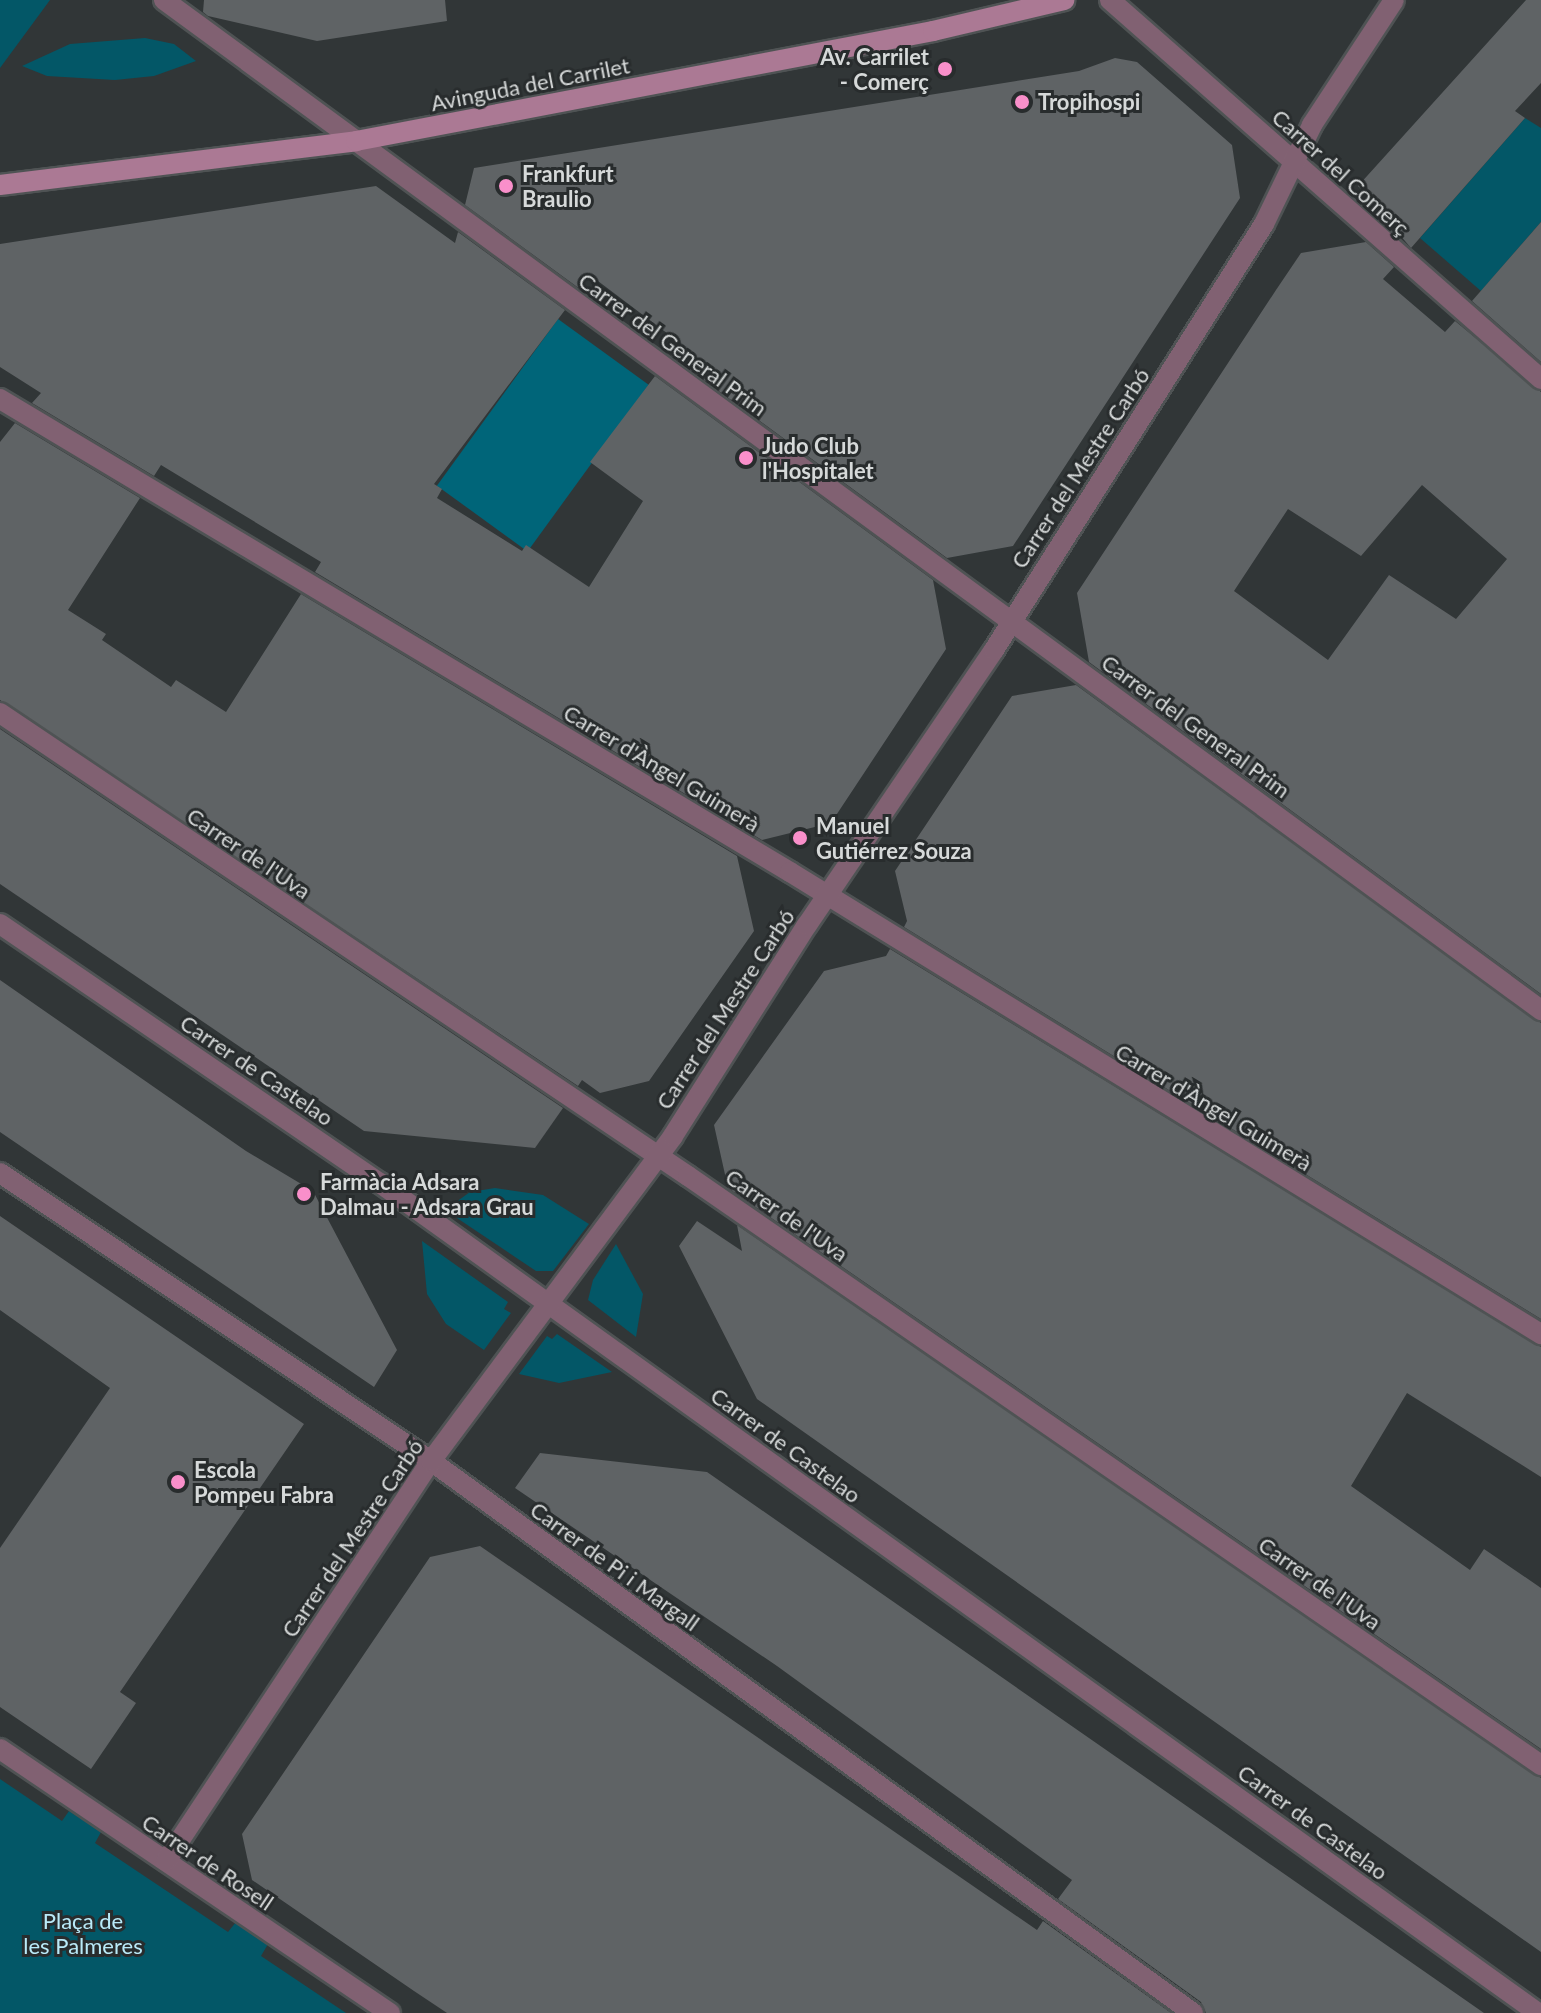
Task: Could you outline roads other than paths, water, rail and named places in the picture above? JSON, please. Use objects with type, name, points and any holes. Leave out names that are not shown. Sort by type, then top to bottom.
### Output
[{"type":"street","name":"Carrer del General Prim","points":[[164,0],[1541,1010]]},
{"type":"street","name":"Avinguda del Carrilet","points":[[0,185],[356,141],[933,31],[1064,0]]},
{"type":"street","name":"Carrer del Comerç","points":[[1110,0],[1541,379]]},
{"type":"street","name":"Carrer del Mestre Carbó","points":[[166,1861],[431,1461],[657,1158],[827,896],[1012,621],[1264,224],[1296,164],[1312,125],[1394,0]]},
{"type":"street","name":"Carrer d'Àngel Guimerà","points":[[0,399],[827,896],[1541,1334]]},
{"type":"street","name":"Carrer de l'Uva","points":[[0,713],[657,1158],[1541,1765]]},
{"type":"street","name":"Carrer de Castelao","points":[[0,924],[380,1183],[1538,2013]]},
{"type":"street","name":"Carrer de Pi i Margall","points":[[0,1173],[431,1461],[1193,2013]]},
{"type":"street","name":"Carrer de Rosell","points":[[0,1749],[390,2013]]},
{"type":"place","name":"Av. Carrilet - Comerç","points":[[945,69]]},
{"type":"place","name":"Tropihospi","points":[[1022,102]]},
{"type":"place","name":"Frankfurt Braulio","points":[[506,186]]},
{"type":"place","name":"Judo Club l'Hospitalet","points":[[746,458]]},
{"type":"place","name":"Manuel Gutiérrez Souza","points":[[800,838]]},
{"type":"place","name":"Farmàcia Adsara Dalmau - Adsara Grau","points":[[304,1194]]},
{"type":"place","name":"Escola Pompeu Fabra","points":[[178,1482]]},
{"type":"park label","name":"Plaça de les Palmeres","points":[[83,1932]]}]
